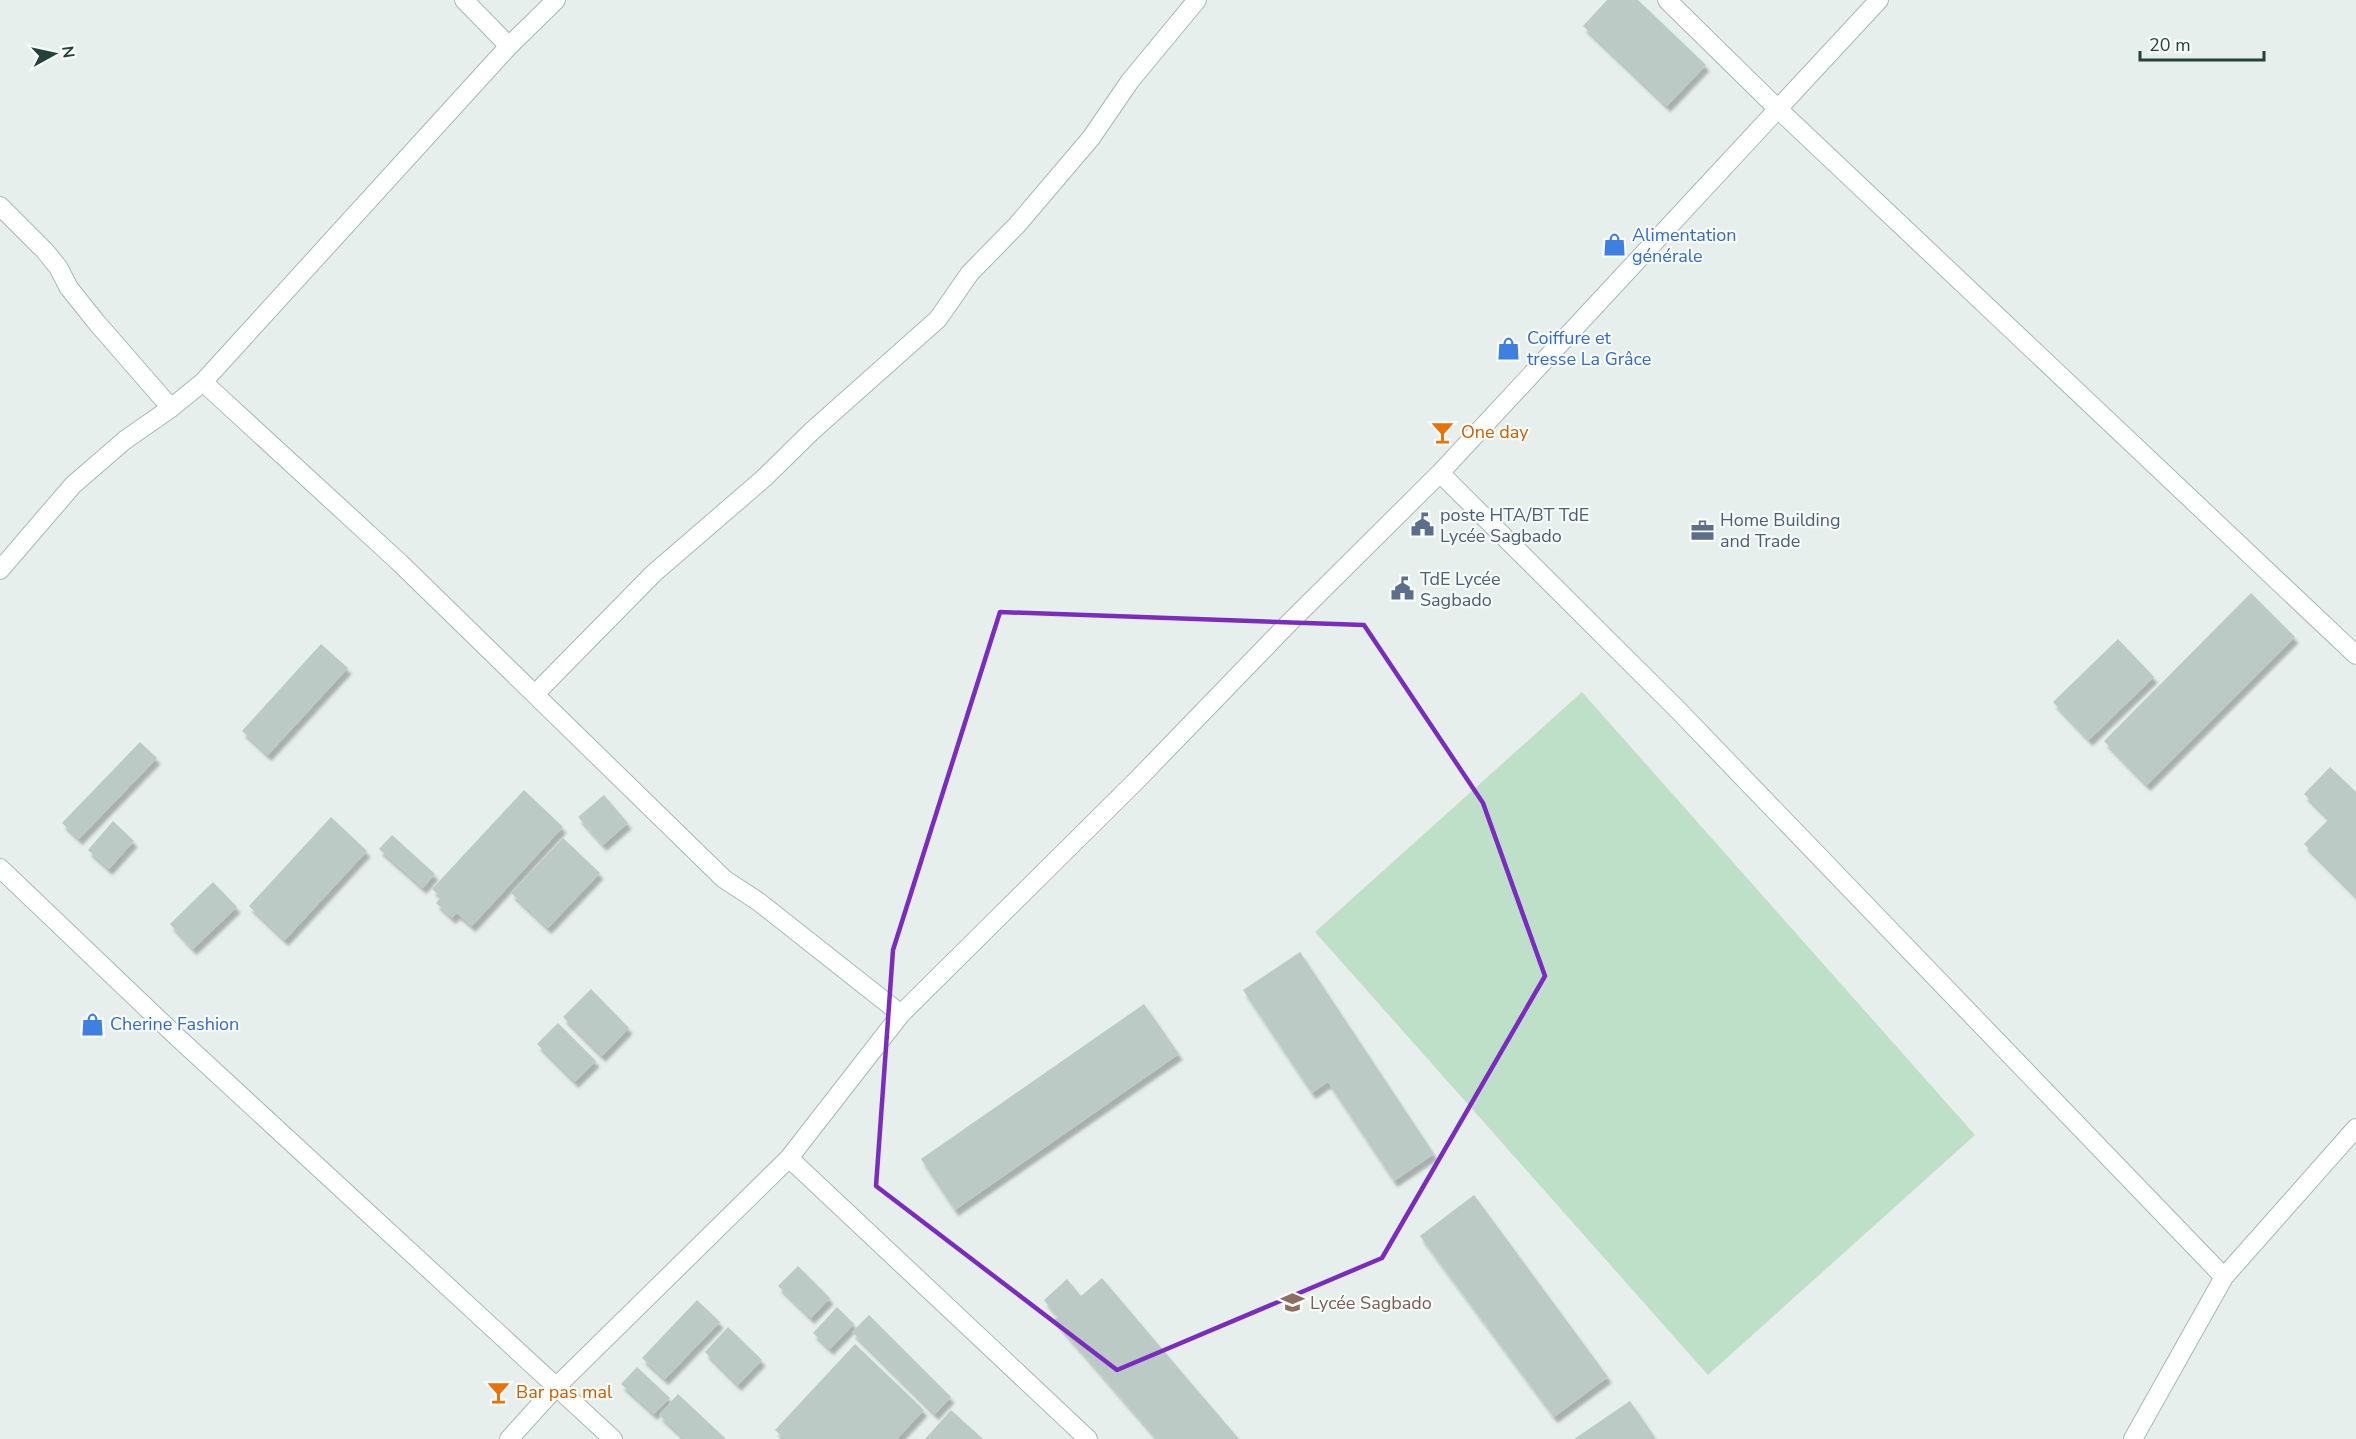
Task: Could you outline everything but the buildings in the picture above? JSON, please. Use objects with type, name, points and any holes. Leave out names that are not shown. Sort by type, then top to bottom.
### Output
[{"type":"street","points":[[464,0],[509,46]]},
{"type":"street","points":[[0,570],[73,484],[125,440],[203,382],[509,46],[556,0]]},
{"type":"street","points":[[536,694],[654,573],[763,479],[812,431],[938,319],[970,273],[1017,225],[1091,138],[1130,81],[1197,0]]},
{"type":"street","points":[[1668,0],[1778,109],[2356,655]]},
{"type":"street","points":[[509,1439],[557,1386],[789,1158],[901,1014],[1137,780],[1287,625],[1440,473],[1879,0]]},
{"type":"street","points":[[0,206],[45,250],[58,267],[69,288],[90,315],[171,408]]},
{"type":"street","points":[[203,382],[400,563],[724,879],[759,902],[901,1014]]},
{"type":"street","points":[[1440,473],[1678,710],[2224,1277]]},
{"type":"street","points":[[0,868],[183,1043],[613,1439]]},
{"type":"street","points":[[2133,1439],[2224,1277],[2356,1128]]},
{"type":"street","points":[[789,1158],[1088,1439]]},
{"type":"highlighted area","points":[[1000,612],[1364,625],[1483,803],[1545,976],[1382,1258],[1117,1370],[876,1186],[893,950]]},
{"type":"green space","points":[[1582,692],[1975,1135],[1708,1375],[1315,932]]},
{"type":"place","name":"Alimentation générale","points":[[1614,245]]},
{"type":"place","name":"Coiffure et tresse La Grâce","points":[[1509,348]]},
{"type":"place","name":"One day","points":[[1443,432]]},
{"type":"place","name":"poste HTA/BT TdE Lycée Sagbado","points":[[1422,525]]},
{"type":"place","name":"Home Building and Trade","points":[[1702,530]]},
{"type":"place","name":"TdE Lycée Sagbado","points":[[1402,589]]},
{"type":"place","name":"Cherine Fashion","points":[[92,1024]]},
{"type":"place","name":"Lycée Sagbado","points":[[1292,1303]]},
{"type":"place","name":"Bar pas mal","points":[[498,1392]]}]
